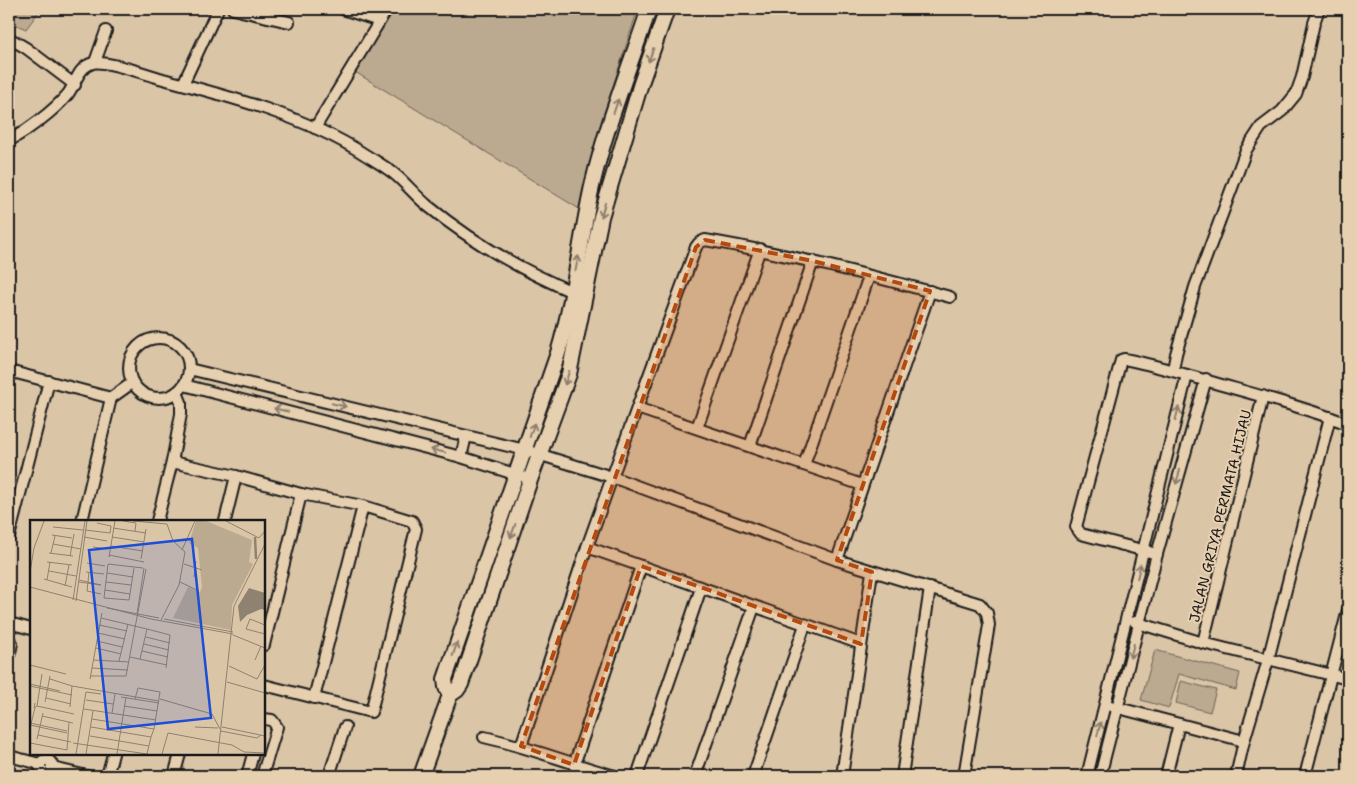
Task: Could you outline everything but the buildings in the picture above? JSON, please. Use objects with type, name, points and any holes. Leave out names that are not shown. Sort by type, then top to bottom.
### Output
[{"type":"street","points":[[183,84],[218,9]]},
{"type":"street","points":[[233,9],[289,22]]},
{"type":"street","points":[[342,9],[379,22]]},
{"type":"street","points":[[315,128],[387,9]]},
{"type":"street","points":[[421,776],[450,695],[461,684],[530,480],[569,374],[578,294],[599,156],[649,9]]},
{"type":"street","points":[[450,695],[445,679],[578,294],[641,84],[667,9]]},
{"type":"street","points":[[1173,370],[1195,287],[1246,150],[1261,127],[1282,112],[1296,94],[1319,9]]},
{"type":"street","points":[[95,62],[106,31]]},
{"type":"street","points":[[9,38],[26,48],[74,84]]},
{"type":"street","points":[[9,141],[60,103],[80,72],[86,66],[95,62],[183,84],[256,106],[335,136],[396,175],[426,205],[495,254],[531,274],[578,294]]},
{"type":"street","points":[[625,79],[641,84]]},
{"type":"street","points":[[521,746],[587,547],[699,243],[705,240],[813,261],[950,297]]},
{"type":"street","points":[[697,428],[760,250]]},
{"type":"street","points":[[750,446],[813,261]]},
{"type":"street","points":[[804,465],[869,276]]},
{"type":"street","points":[[837,560],[930,291]]},
{"type":"street","points":[[156,520],[172,462],[181,414],[180,389],[189,369],[186,354],[180,346],[172,340],[163,337],[153,338],[144,341],[136,347],[128,364],[132,383],[147,396],[168,397],[180,389],[461,457],[530,480]]},
{"type":"street","name":"JALAN GRIYA PERMATA HIJAU","points":[[1157,554],[1081,534],[1076,527],[1121,360],[1124,359],[1206,379],[1348,424]]},
{"type":"street","points":[[189,369],[540,454],[612,477],[872,572],[980,604],[987,613],[989,625],[964,776]]},
{"type":"street","points":[[9,371],[111,398]]},
{"type":"street","points":[[1087,776],[1187,375]]},
{"type":"street","points":[[1100,776],[1157,554],[1206,379]]},
{"type":"street","points":[[9,537],[49,382]]},
{"type":"street","points":[[82,520],[111,398],[132,383]]},
{"type":"street","name":"JALAN GRIYA PERMATA HIJAU","points":[[1203,643],[1263,396]]},
{"type":"street","points":[[637,408],[862,485]]},
{"type":"street","points":[[1236,776],[1244,741],[1268,660],[1330,417]]},
{"type":"street","points":[[461,457],[466,436]]},
{"type":"street","points":[[172,462],[236,476],[301,494],[363,506],[412,521],[416,529],[371,712],[265,685]]},
{"type":"street","points":[[226,520],[236,476]]},
{"type":"street","points":[[265,641],[301,494]]},
{"type":"street","points":[[314,698],[363,506]]},
{"type":"street","points":[[587,547],[861,644]]},
{"type":"street","points":[[574,765],[641,566]]},
{"type":"street","points":[[842,776],[872,572]]},
{"type":"street","points":[[637,776],[701,588]]},
{"type":"street","points":[[902,776],[930,588]]},
{"type":"street","points":[[695,776],[754,607]]},
{"type":"street","points":[[1305,776],[1348,610]]},
{"type":"street","name":"JALAN GRIYA PERMATA HIJAU","points":[[1127,620],[1203,643],[1348,679]]},
{"type":"street","points":[[9,624],[30,629]]},
{"type":"street","points":[[753,776],[806,625]]},
{"type":"street","points":[[9,658],[12,643]]},
{"type":"street","points":[[1105,705],[1244,741]]},
{"type":"street","points":[[262,776],[277,727],[272,720],[265,719]]},
{"type":"street","points":[[1166,776],[1179,724]]},
{"type":"street","points":[[329,776],[345,728]]},
{"type":"street","points":[[484,737],[521,746],[574,765],[615,776]]},
{"type":"street","points":[[107,776],[113,755]]},
{"type":"street","points":[[174,776],[180,755]]},
{"type":"street","points":[[248,776],[254,755]]},
{"type":"street","points":[[9,756],[47,768],[87,776]]},
{"type":"highlighted area","points":[[705,240],[813,261],[930,291],[837,560],[872,572],[861,644],[641,566],[574,765],[521,746],[696,247]]},
{"type":"shaded area","points":[[9,9],[41,9],[26,29],[9,22]]},
{"type":"shaded area","points":[[394,9],[638,9],[596,138],[581,210],[355,72]]},
{"type":"shaded area","points":[[1155,650],[1240,673],[1236,690],[1179,674],[1169,708],[1141,700]]},
{"type":"shaded area","points":[[1181,681],[1216,690],[1210,712],[1176,703]]}]
